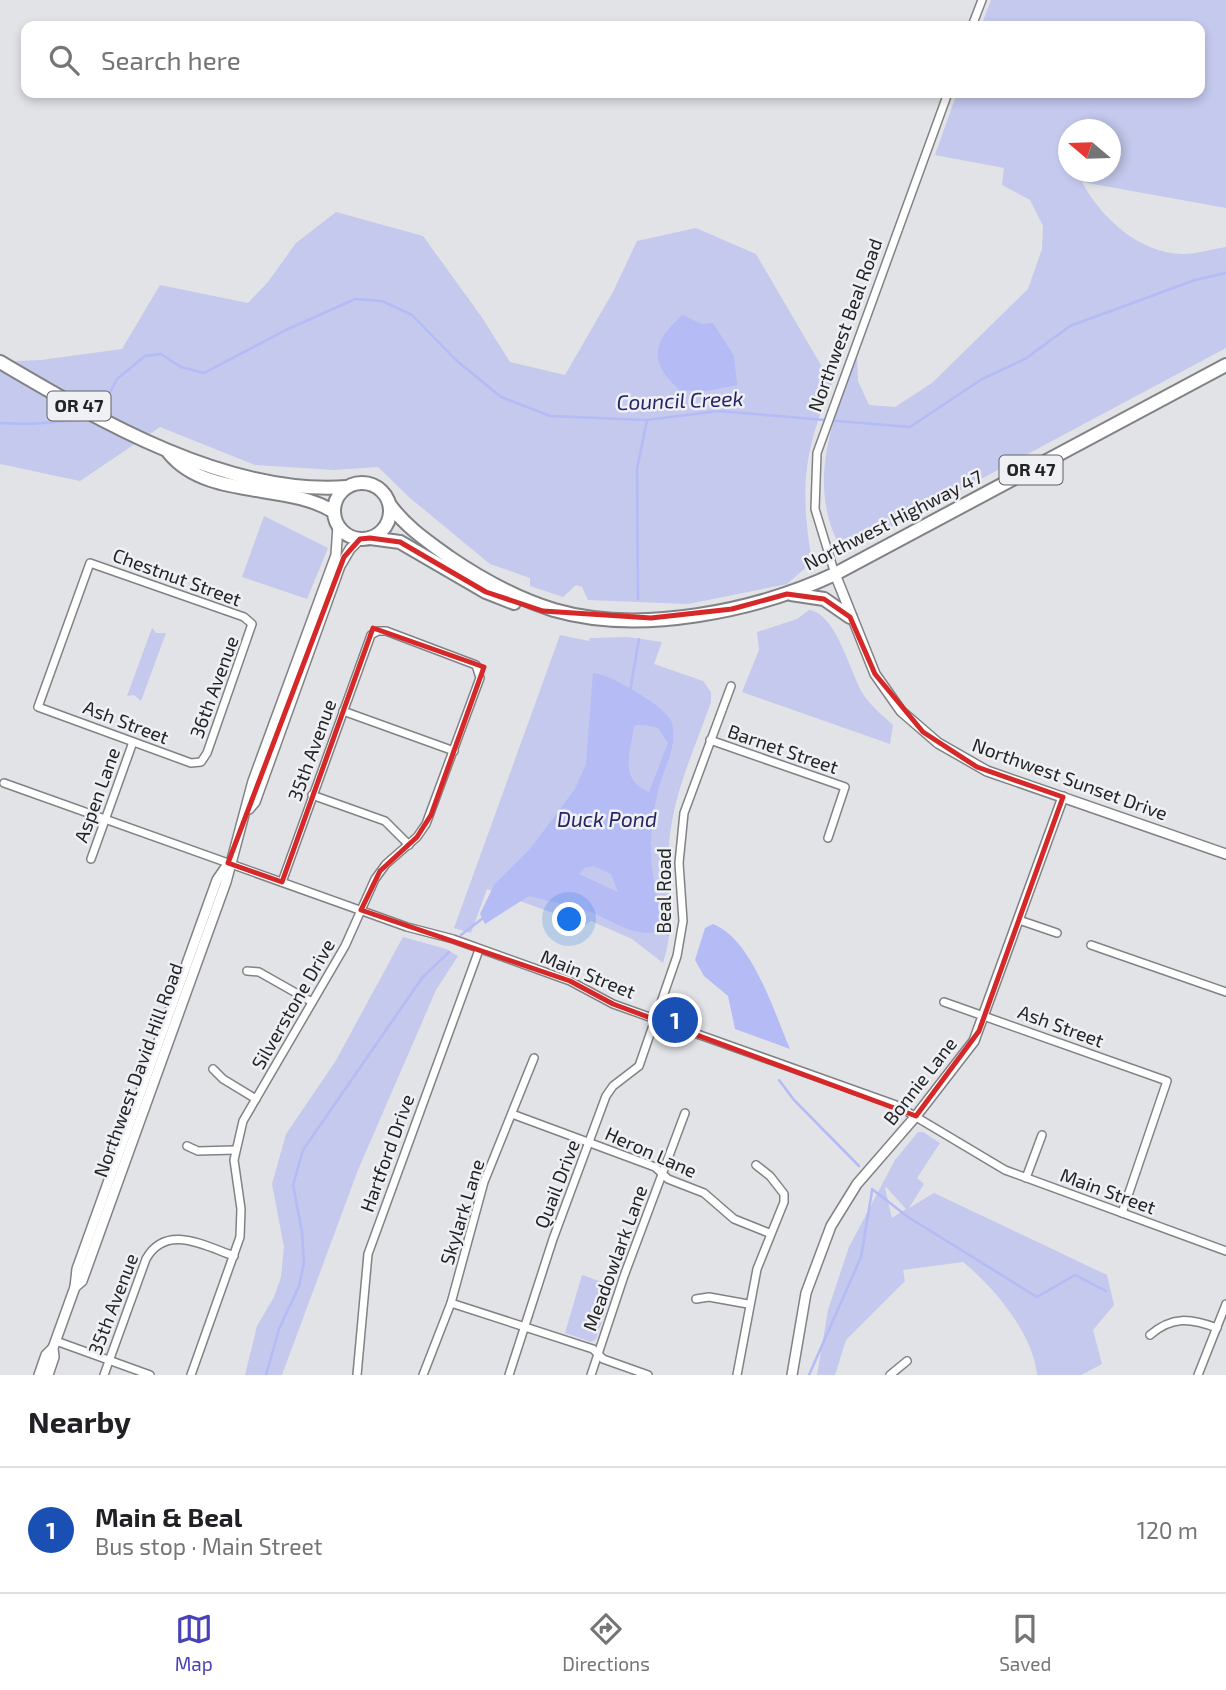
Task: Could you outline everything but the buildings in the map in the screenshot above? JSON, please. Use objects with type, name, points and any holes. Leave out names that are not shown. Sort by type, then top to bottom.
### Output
[{"type":"main road","name":"OR 47","points":[[0,362],[169,452],[176,460],[214,479],[254,491],[307,499],[334,512]]},
{"type":"main road","name":"Northwest Highway 47","points":[[365,539],[400,542],[486,592],[531,608],[616,618],[673,617],[732,609],[787,594],[835,574],[1226,365]]},
{"type":"main road","points":[[169,452],[179,453],[221,471],[265,483],[326,489],[364,483],[373,485],[390,505],[388,521],[378,534],[365,539],[344,533],[338,526],[334,512],[337,498],[347,487]]},
{"type":"main road","name":"Northwest Highway 47","points":[[390,505],[404,524],[465,568],[514,595],[551,609]]},
{"type":"main road","points":[[787,594],[824,599],[850,617]]},
{"type":"street","points":[[974,21],[982,0]]},
{"type":"street","name":"Northwest Beal Road","points":[[835,574],[820,531],[814,500],[814,472],[822,432],[946,98]]},
{"type":"street","name":"Northwest David Hill Road","points":[[48,1375],[55,1345],[75,1287],[77,1269],[214,890],[228,863],[248,810],[253,781],[336,555],[338,526]]},
{"type":"street","name":"Northwest David Hill Road","points":[[248,810],[255,802],[340,566],[349,549],[365,539]]},
{"type":"street","name":"Chestnut Street","points":[[38,707],[90,563],[244,617],[252,624]]},
{"type":"street","name":"Northwest Sunset Drive","points":[[835,574],[875,674],[893,700],[923,733],[977,767],[1226,854]]},
{"type":"street","name":"36th Avenue","points":[[203,760],[252,624]]},
{"type":"street","name":"35th Avenue","points":[[282,882],[369,638],[376,632],[384,631],[472,662],[479,669]]},
{"type":"street","name":"Silverstone Drive","points":[[191,1375],[234,1256],[241,1219],[235,1150],[243,1121],[345,946],[380,872],[409,845],[431,815],[480,680],[479,669]]},
{"type":"street","name":"Beal Road","points":[[656,1017],[677,956],[683,921],[679,863],[684,813],[731,686]]},
{"type":"street","name":"Ash Street","points":[[38,707],[191,763],[203,760]]},
{"type":"street","points":[[343,711],[454,751]]},
{"type":"street","name":"Barnet Street","points":[[710,740],[845,787],[828,838]]},
{"type":"street","name":"Aspen Lane","points":[[91,859],[133,742]]},
{"type":"street","name":"Main Street","points":[[4,783],[570,981],[614,1004],[872,1096],[916,1116],[993,1164],[1226,1251]]},
{"type":"street","points":[[313,795],[384,821],[409,845]]},
{"type":"street","name":"Bonnie Lane","points":[[792,1375],[807,1293],[831,1226],[857,1184],[967,1052],[985,1016],[1063,797]]},
{"type":"street","points":[[1019,920],[1058,933]]},
{"type":"street","points":[[1091,945],[1226,992]]},
{"type":"street","name":"Hartford Drive","points":[[358,1375],[368,1254],[479,950]]},
{"type":"street","points":[[247,971],[259,972],[312,1002]]},
{"type":"street","name":"Ash Street","points":[[944,1002],[1167,1082],[1122,1213]]},
{"type":"street","name":"Quail Drive","points":[[509,1375],[552,1239],[608,1091],[639,1066],[656,1017]]},
{"type":"street","name":"Skylark Lane","points":[[424,1375],[451,1303],[484,1182],[534,1058]]},
{"type":"street","points":[[213,1069],[223,1079],[256,1099]]},
{"type":"street","name":"Heron Lane","points":[[512,1114],[655,1167],[662,1174],[704,1193],[734,1219],[769,1233]]},
{"type":"street","name":"Meadowlark Lane","points":[[592,1375],[685,1114]]},
{"type":"street","points":[[1026,1178],[1042,1135]]},
{"type":"street","points":[[187,1146],[198,1151],[235,1150]]},
{"type":"street","points":[[737,1375],[748,1304],[769,1233],[784,1202],[784,1194],[756,1165]]},
{"type":"street","name":"35th Avenue","points":[[104,1375],[146,1259],[155,1246],[169,1239],[184,1239],[234,1256]]},
{"type":"street","points":[[696,1299],[709,1297],[748,1304]]},
{"type":"street","points":[[451,1303],[593,1349],[603,1359],[648,1375]]},
{"type":"street","points":[[1198,1375],[1226,1304]]},
{"type":"street","points":[[1150,1335],[1162,1325],[1179,1319],[1217,1328]]},
{"type":"street","points":[[55,1345],[150,1375]]},
{"type":"street","name":"Northwest David Hill Road","points":[[39,1375],[46,1355],[55,1345]]},
{"type":"street","points":[[890,1375],[907,1361]]},
{"type":"highlighted area","points":[[370,538],[400,542],[486,592],[543,611],[651,618],[732,609],[787,594],[824,599],[850,617],[875,674],[923,732],[977,767],[1063,797],[979,1031],[916,1116],[613,1004],[570,981],[361,910],[380,871],[417,837],[431,815],[484,667],[373,628],[282,882],[228,863],[344,557],[360,539]]},
{"type":"shaded area","points":[[991,0],[1226,0],[1226,208],[1082,182],[1111,221],[1151,248],[1183,254],[1226,247],[1226,348],[865,541],[840,547],[830,523],[824,475],[832,427],[857,356],[858,381],[869,405],[895,407],[932,383],[1028,289],[1042,249],[1043,226],[1030,200],[1002,185],[1004,168],[935,155],[955,98],[1205,98],[1205,21],[983,21]]},
{"type":"shaded area","points":[[336,212],[423,236],[481,316],[510,362],[565,375],[613,292],[637,241],[696,228],[756,254],[832,384],[815,431],[807,472],[806,513],[812,562],[787,584],[688,604],[588,600],[582,587],[576,585],[563,597],[530,586],[530,578],[490,564],[410,498],[378,467],[334,470],[255,465],[160,427],[80,481],[0,464],[0,362],[41,360],[122,349],[160,285],[248,303],[268,282],[296,243]]},
{"type":"shaded area","points":[[264,516],[328,548],[307,599],[242,577]]},
{"type":"shaded area","points":[[809,610],[827,621],[835,632],[863,694],[893,725],[890,744],[742,692],[759,650],[757,632],[797,619]]},
{"type":"shaded area","points":[[152,628],[156,633],[166,633],[141,701],[134,695],[127,696]]},
{"type":"shaded area","points":[[560,635],[589,641],[590,638],[628,637],[662,642],[654,664],[703,681],[711,692],[711,702],[681,784],[673,818],[669,852],[670,930],[663,963],[632,939],[591,921],[586,925],[487,889],[471,933],[454,928]]},
{"type":"shaded area","points":[[403,937],[446,949],[458,956],[436,990],[358,1170],[282,1375],[245,1375],[257,1326],[274,1297],[281,1277],[284,1247],[272,1184],[286,1134],[335,1062]]},
{"type":"shaded area","points":[[918,1132],[923,1132],[940,1143],[917,1178],[924,1184],[909,1208],[934,1193],[1107,1275],[1114,1305],[1093,1330],[1102,1364],[1081,1375],[1037,1375],[1029,1344],[1020,1328],[999,1298],[963,1262],[903,1270],[905,1281],[846,1340],[835,1375],[817,1375],[828,1310],[849,1247],[895,1160]],"holes":[[[886,1187],[906,1209],[892,1218]]]},
{"type":"shaded area","points":[[582,1275],[614,1286],[596,1339],[591,1342],[565,1333]]},
{"type":"water","points":[[682,315],[702,324],[713,323],[734,356],[737,385],[707,391],[680,390],[670,380],[659,361],[658,352],[665,335]]},
{"type":"water","name":"Duck Pond","points":[[593,673],[637,692],[660,709],[672,723],[673,742],[657,795],[651,846],[653,876],[666,926],[657,931],[637,932],[588,911],[529,896],[485,924],[480,914],[494,885],[530,849],[575,789],[586,764]],"holes":[[[635,725],[658,728],[668,743],[649,792],[632,778],[629,765]],[[593,866],[611,874],[618,892],[579,874],[584,868]]]},
{"type":"water","points":[[713,924],[727,932],[750,960],[769,997],[790,1049],[735,1029],[728,996],[704,976],[695,960],[705,928]]},
{"type":"waterway","name":"Council Creek","points":[[95,406],[107,398],[117,379],[145,356],[161,354],[181,367],[204,373],[286,330],[355,299],[382,301],[412,315],[456,360],[501,397],[550,416],[647,420],[718,411],[910,427],[982,379],[1025,359],[1070,326],[1195,280],[1226,273]]},
{"type":"waterway","name":"Council Creek","points":[[0,423],[31,424],[89,419]]},
{"type":"waterway","points":[[638,599],[637,469],[647,420]]},
{"type":"waterway","points":[[630,691],[639,639]]},
{"type":"waterway","points":[[461,935],[483,918]]},
{"type":"waterway","points":[[662,928],[668,935]]},
{"type":"waterway","points":[[266,1375],[279,1329],[299,1286],[304,1263],[302,1232],[293,1185],[303,1150],[422,978],[449,952]]},
{"type":"waterway","points":[[779,1080],[794,1100],[859,1166]]},
{"type":"waterway","points":[[872,1189],[908,1217],[1037,1297],[1075,1275],[1106,1291]]},
{"type":"waterway","points":[[809,1375],[861,1257],[872,1191]]},
{"type":"place","name":"Main & Beal","points":[[675,1020]]}]
